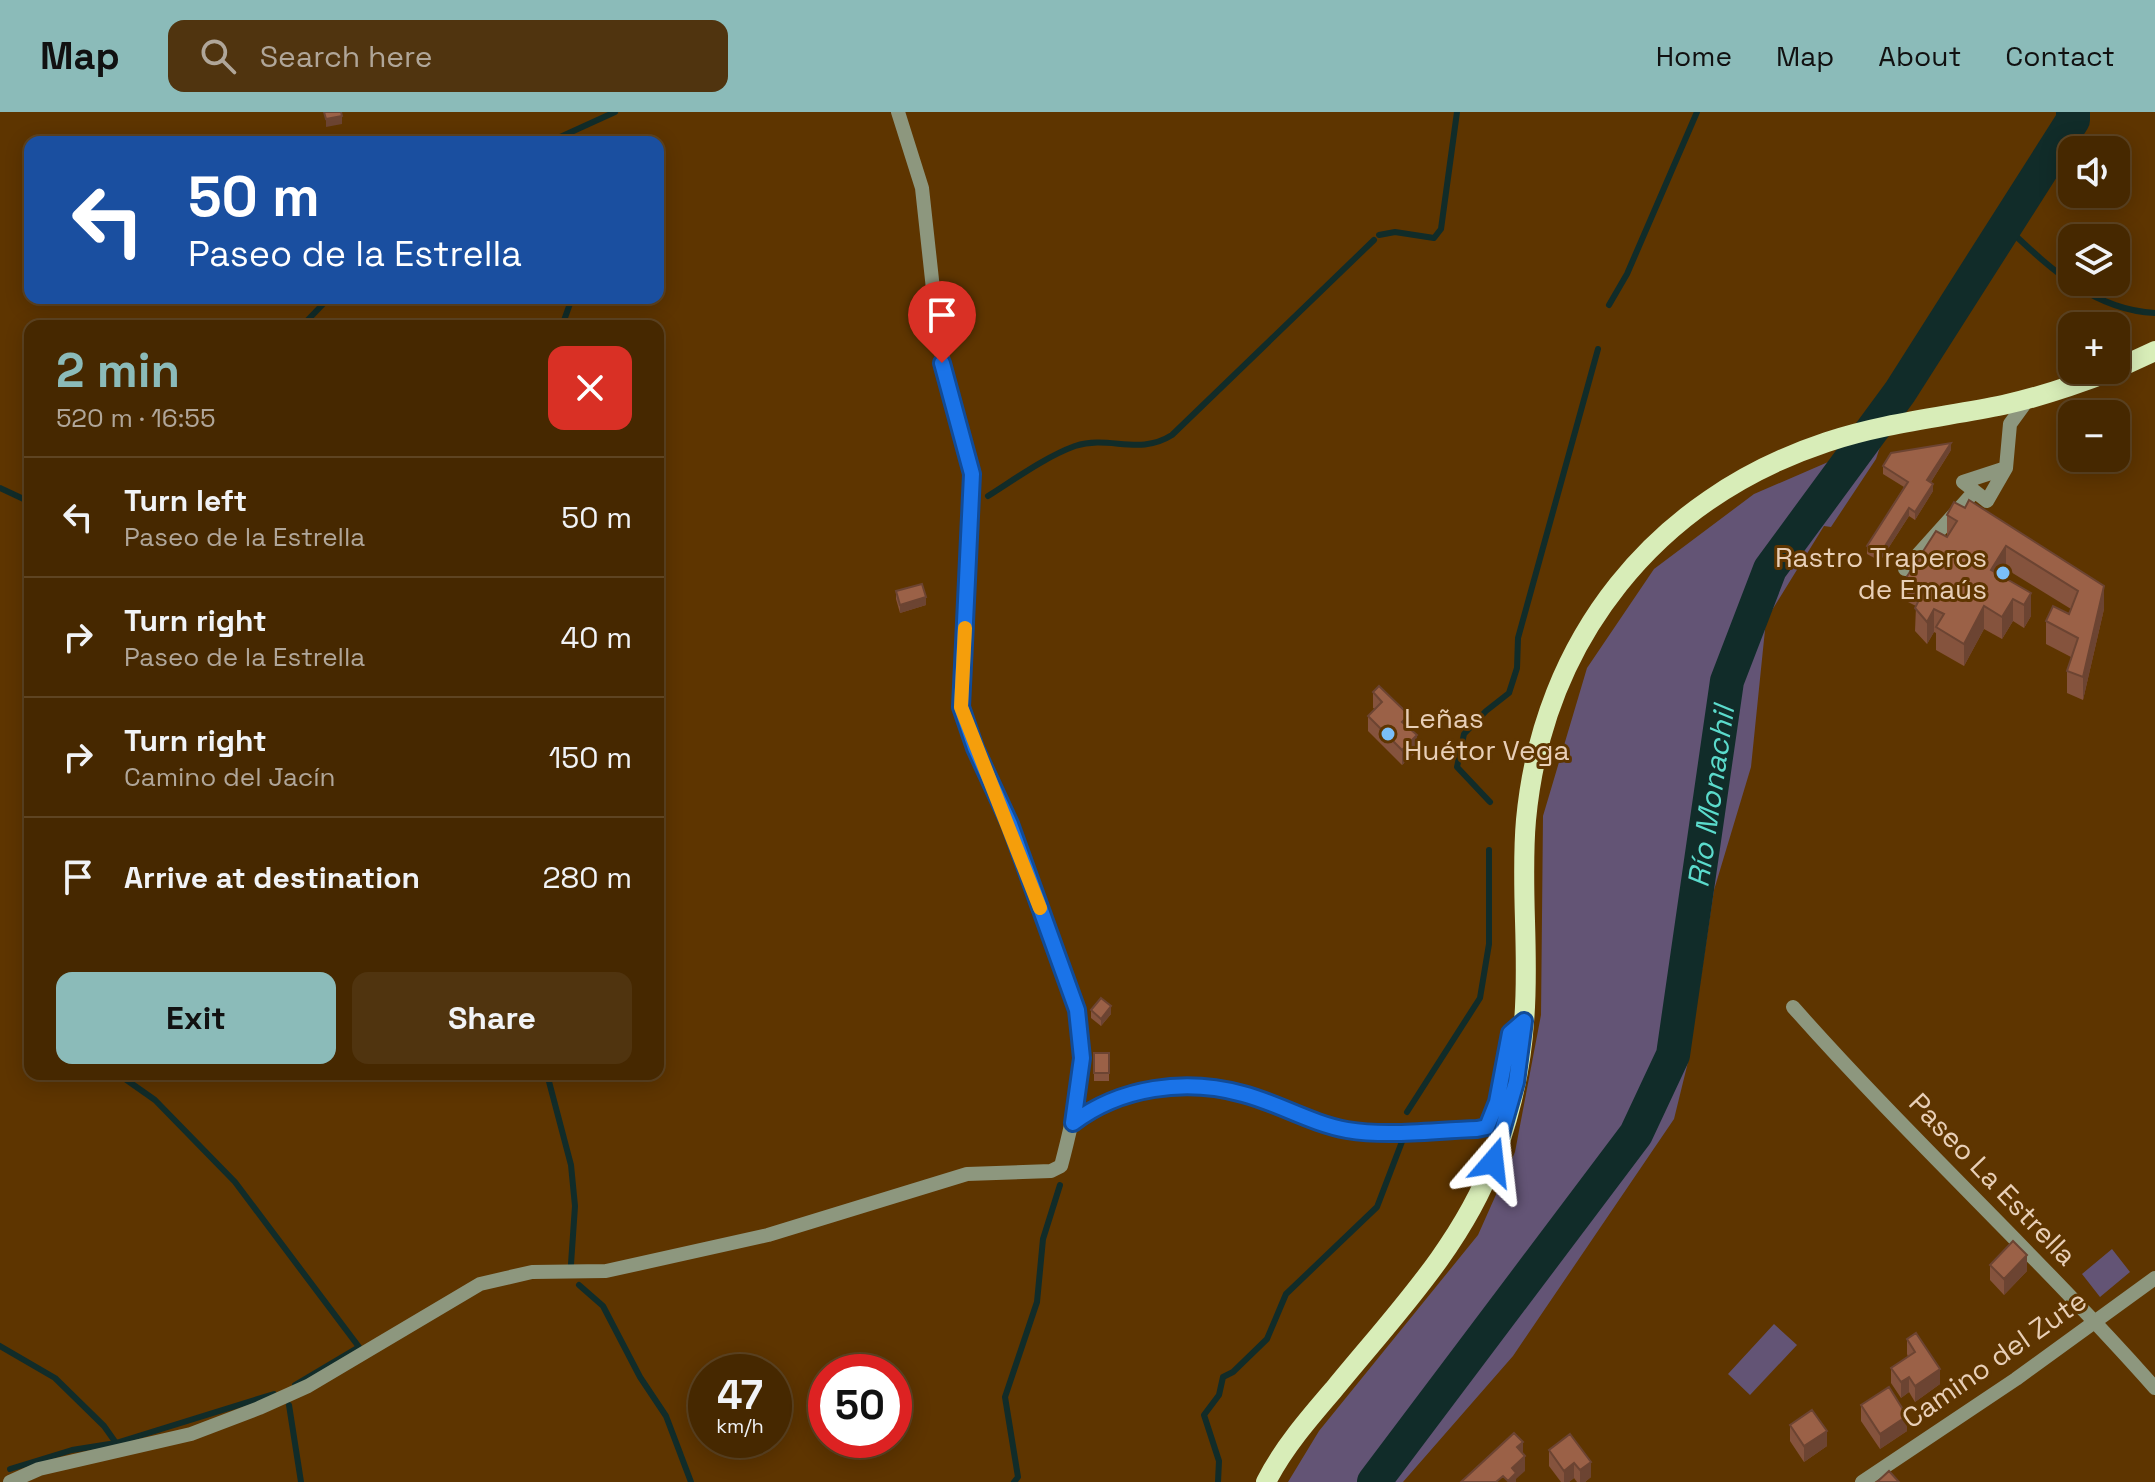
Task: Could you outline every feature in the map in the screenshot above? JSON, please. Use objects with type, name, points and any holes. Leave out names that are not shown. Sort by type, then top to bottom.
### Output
[{"type":"main road","points":[[2130,363],[2155,351]]},
{"type":"main road","points":[[1266,1482],[1319,1406],[1444,1251],[1473,1202],[1503,1132],[1516,1082],[1524,1021],[1526,821],[1538,743],[1559,679],[1589,625],[1625,572],[1667,531],[1716,494],[1767,464],[1829,441],[1900,423],[2030,398],[2072,384]]},
{"type":"street","points":[[10,1482],[39,1469],[191,1434],[259,1408],[308,1386],[480,1284],[532,1272],[606,1271],[796,1229],[967,1174],[1051,1171],[1061,1166],[1073,1123],[1082,1058],[1077,1010],[1010,824],[975,748],[961,707],[972,474],[939,344],[922,188],[898,112]]},
{"type":"street","points":[[1905,569],[1974,492],[1987,501],[2006,468],[2010,424],[2030,398]]},
{"type":"street","name":"Paseo La Estrella","points":[[1793,1007],[1935,1159],[2096,1321],[2155,1388]]},
{"type":"street","points":[[1073,1123],[1093,1108],[1123,1095],[1187,1087],[1242,1094],[1345,1130],[1388,1132],[1487,1127],[1497,1102],[1510,1033],[1524,1021]]},
{"type":"street","name":"Camino del Zute","points":[[1862,1482],[2155,1278]]},
{"type":"shaded area","points":[[1881,444],[1876,459],[1831,527],[1824,526],[1766,620],[1751,767],[1714,890],[1688,1062],[1674,1119],[1513,1356],[1403,1482],[1288,1482],[1319,1431],[1478,1235],[1515,1152],[1541,1015],[1543,816],[1587,668],[1654,569],[1754,494],[1842,456]]},
{"type":"shaded area","points":[[2112,1249],[2130,1272],[2100,1297],[2082,1274]]},
{"type":"shaded area","points":[[1774,1324],[1797,1345],[1750,1395],[1728,1374]]},
{"type":"building","points":[[324,112],[341,112],[342,116],[326,119]]},
{"type":"building","points":[[1951,443],[1927,480],[1933,484],[1915,512],[1909,508],[1880,554],[1867,546],[1908,482],[1883,466],[1891,453]]},
{"type":"building","points":[[1969,500],[2104,586],[2083,677],[2067,671],[2078,638],[2046,621],[2053,606],[2069,614],[2078,591],[2006,546],[1991,570],[2031,593],[2024,605],[2013,599],[2002,617],[1984,606],[1964,644],[1936,627],[1944,614],[1934,609],[1927,622],[1915,608],[1925,588],[1906,578],[1936,531],[1947,537],[1957,521],[1947,515],[1954,502],[1965,508]]},
{"type":"building","points":[[922,584],[926,597],[900,605],[896,591]]},
{"type":"building","points":[[1379,686],[1409,715],[1402,722],[1417,735],[1402,750],[1368,716],[1382,702],[1373,692]]},
{"type":"building","points":[[1101,998],[1111,1006],[1101,1019],[1091,1010]]},
{"type":"building","points":[[1094,1053],[1109,1053],[1109,1073],[1094,1073]]},
{"type":"building","points":[[2013,1241],[2027,1255],[2004,1279],[1990,1265]]},
{"type":"building","points":[[1916,1333],[1940,1369],[1915,1386],[1909,1377],[1901,1382],[1891,1368],[1915,1352],[1907,1339]]},
{"type":"building","points":[[1889,1387],[1907,1416],[1880,1434],[1861,1405]]},
{"type":"building","points":[[1812,1410],[1827,1431],[1804,1446],[1790,1425]]},
{"type":"building","points":[[1514,1433],[1523,1442],[1517,1447],[1525,1456],[1512,1468],[1516,1473],[1508,1481],[1503,1476],[1496,1482],[1461,1482]]},
{"type":"building","points":[[1570,1434],[1591,1462],[1580,1470],[1574,1463],[1564,1471],[1549,1450]]},
{"type":"building","points":[[1889,1471],[1899,1482],[1877,1482]]},
{"type":"waterway","points":[[562,136],[615,112]]},
{"type":"waterway","points":[[1379,235],[1395,232],[1434,238],[1441,229],[1457,112]]},
{"type":"waterway","points":[[1609,305],[1627,274],[1697,112]]},
{"type":"waterway","name":"Río Monachil","points":[[1374,1482],[1636,1134],[1673,1055],[1727,681],[1770,569],[1900,392],[2073,120],[2073,112]]},
{"type":"waterway","points":[[2004,225],[2037,256],[2091,295],[2132,310],[2155,313]]},
{"type":"waterway","points":[[988,496],[1041,462],[1075,446],[1088,443],[1148,444],[1172,435],[1374,240]]},
{"type":"waterway","points":[[308,320],[323,304]]},
{"type":"waterway","points":[[564,320],[570,304]]},
{"type":"waterway","points":[[1490,802],[1457,767],[1464,734],[1509,693],[1517,668],[1518,638],[1598,349]]},
{"type":"waterway","points":[[0,488],[24,499]]},
{"type":"waterway","points":[[1407,1112],[1480,998],[1489,944],[1489,850]]},
{"type":"waterway","points":[[127,1080],[155,1100],[235,1182],[359,1347],[295,1385]]},
{"type":"waterway","points":[[549,1080],[571,1165],[575,1206],[571,1264]]},
{"type":"waterway","points":[[1218,1482],[1219,1461],[1204,1415],[1219,1395],[1223,1377],[1233,1372],[1267,1339],[1286,1294],[1377,1207],[1403,1139]]},
{"type":"waterway","points":[[1014,1482],[1018,1477],[1005,1397],[1037,1302],[1043,1239],[1060,1185]]},
{"type":"waterway","points":[[579,1285],[603,1306],[640,1377],[666,1416],[691,1482]]},
{"type":"waterway","points":[[0,1346],[55,1378],[104,1426],[116,1443]]},
{"type":"waterway","points":[[10,1469],[72,1450],[116,1443],[274,1394]]},
{"type":"waterway","points":[[289,1405],[301,1482]]},
{"type":"slow traffic","points":[[965,628],[961,707],[975,748],[1010,824],[1040,908]]},
{"type":"place","name":"Rastro Traperos de Emaús","points":[[2003,573]]},
{"type":"place","name":"Leñas Huétor Vega","points":[[1388,734]]},
{"type":"route","points":[[942,363],[972,474],[961,707],[975,748],[1010,824],[1077,1010],[1082,1058],[1073,1123],[1093,1108],[1123,1095],[1174,1087],[1211,1088],[1242,1094],[1345,1130],[1388,1132],[1487,1127],[1497,1102],[1510,1033],[1524,1021],[1516,1082],[1493,1162]]}]
